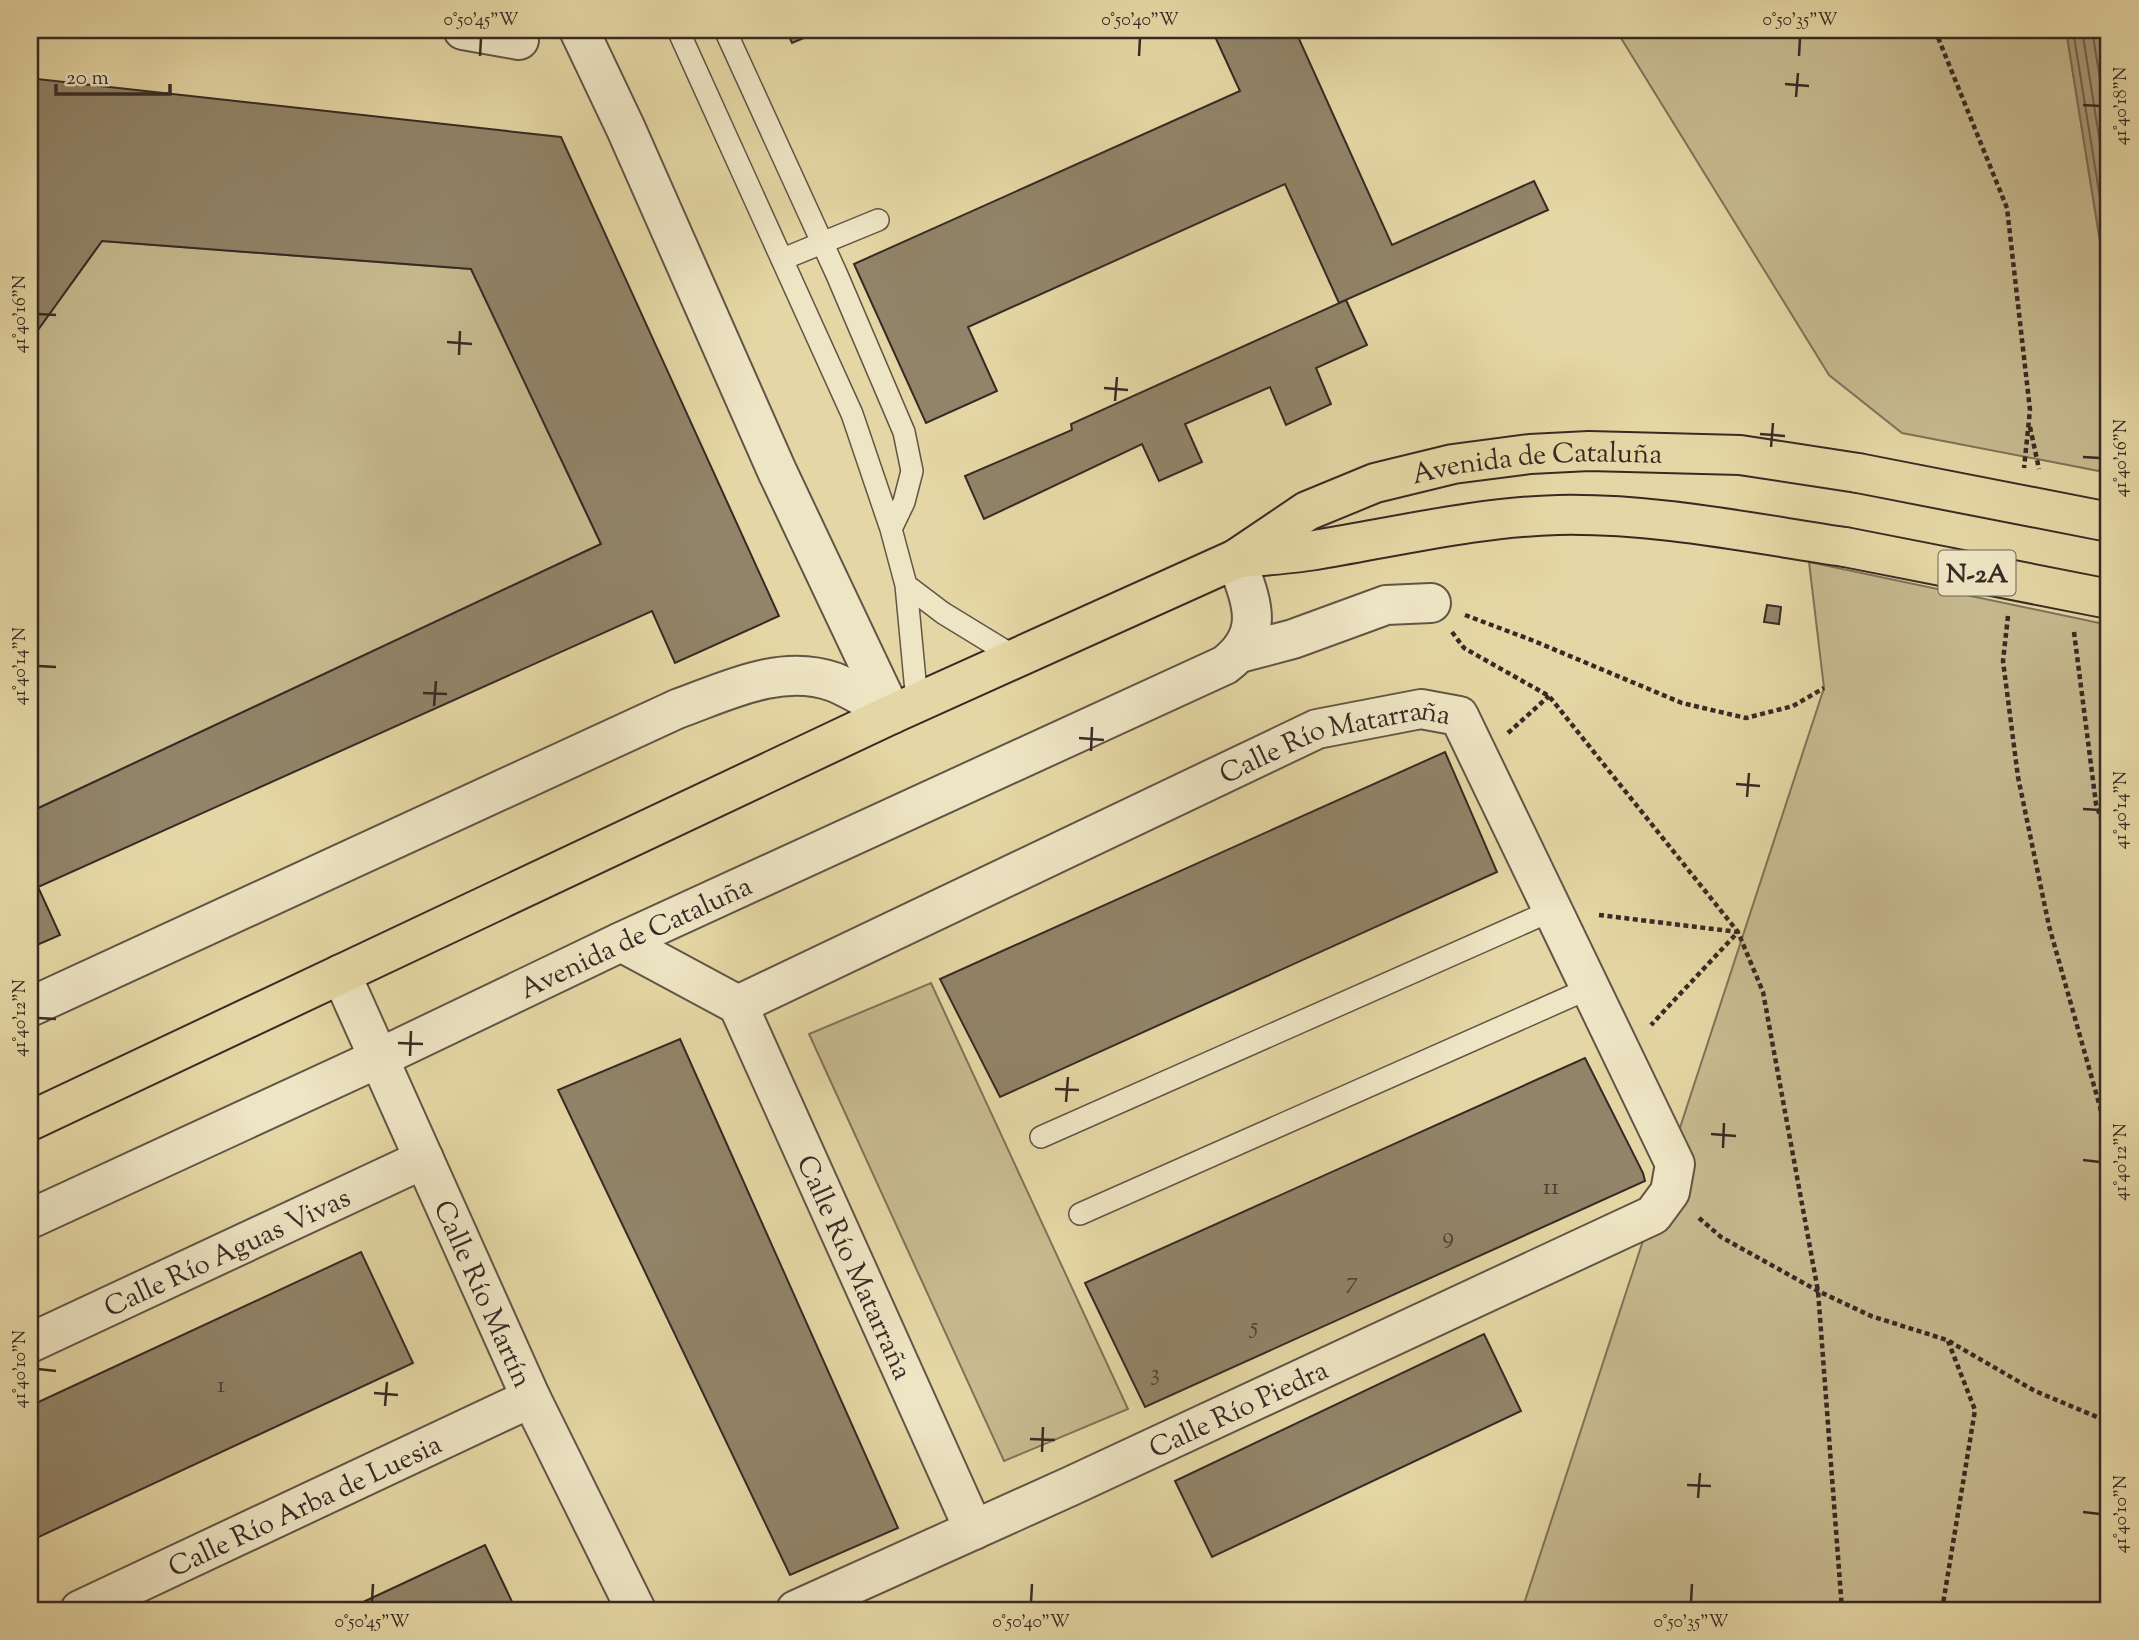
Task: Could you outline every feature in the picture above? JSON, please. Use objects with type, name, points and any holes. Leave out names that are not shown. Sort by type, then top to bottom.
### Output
[{"type":"main road","name":"Avenida de Cataluña","points":[[30,1121],[905,708],[1236,559],[1307,511],[1387,479],[1453,464],[1530,454],[1670,452],[1740,455],[1858,473],[2109,522]]},
{"type":"main road","name":"Avenida de Cataluña","points":[[1236,559],[1320,550],[1412,531],[1499,519],[1608,515],[1709,526],[1844,547],[2109,599]]},
{"type":"street","points":[[463,30],[519,40]]},
{"type":"street","points":[[579,30],[777,471],[905,708]]},
{"type":"street","points":[[1236,559],[1253,616],[1250,637],[1240,653]]},
{"type":"street","name":"Avenida de Cataluña","points":[[30,1219],[379,1058],[621,942],[1225,665],[1240,653],[1293,639],[1387,605],[1431,603]]},
{"type":"street","points":[[30,1007],[677,709],[747,684],[790,674],[816,677],[905,708]]},
{"type":"street","name":"Calle Río Matarraña","points":[[974,1530],[738,1005],[1317,729],[1420,709],[1460,716],[1675,1164],[1670,1192]]},
{"type":"street","points":[[621,942],[738,1005]]},
{"type":"street","name":"Calle Río Martín","points":[[341,974],[531,1398],[636,1610]]},
{"type":"street","name":"Calle Río Aguas Vivas","points":[[30,1343],[424,1159]]},
{"type":"street","name":"Calle Río Piedra","points":[[796,1610],[1653,1215],[1670,1192]]},
{"type":"street","name":"Calle Río Arba de Luesia","points":[[80,1610],[531,1398]]},
{"type":"lane","points":[[678,30],[852,414],[891,529],[906,585],[905,708]]},
{"type":"lane","points":[[724,30],[822,243],[904,432],[912,471],[904,502],[891,529]]},
{"type":"lane","points":[[783,260],[878,220]]},
{"type":"lane","points":[[906,585],[943,613],[1015,657]]},
{"type":"lane","points":[[1041,1137],[1553,910]]},
{"type":"lane","points":[[1080,1214],[1591,987]]},
{"type":"path","points":[[1431,603],[1534,641],[1682,703],[1746,718],[1793,706],[1824,688]]},
{"type":"path","points":[[1431,603],[1464,649],[1549,696],[1738,932],[1763,992],[1818,1291],[1842,1610]]},
{"type":"path","points":[[1479,757],[1549,696]]},
{"type":"path","points":[[1553,910],[1738,932]]},
{"type":"path","points":[[1623,1055],[1738,932]]},
{"type":"path","points":[[1670,1192],[1721,1237],[1818,1291],[1871,1316],[1947,1340],[2035,1391],[2109,1422]]},
{"type":"path","points":[[1942,1610],[1975,1410],[1947,1340]]},
{"type":"shaded area","points":[[1616,30],[2066,30],[2109,297],[2109,451],[2099,471],[1902,433],[1829,375]]},
{"type":"shaded area","points":[[102,241],[471,269],[601,544],[30,812],[30,341]]},
{"type":"shaded area","points":[[1809,562],[2109,625],[2109,1610],[1522,1610],[1824,688]]},
{"type":"shaded area","points":[[931,983],[1128,1409],[1004,1461],[809,1034]]},
{"type":"water","points":[[2066,30],[2109,30],[2109,297]]},
{"type":"building","points":[[786,30],[823,30],[792,43]]},
{"type":"building","points":[[1212,30],[1295,30],[1392,245],[1534,181],[1548,210],[1339,303],[1285,184],[968,327],[997,391],[926,423],[854,264],[1240,91]]},
{"type":"building","points":[[37,79],[561,137],[779,616],[675,663],[652,611],[38,887],[60,935],[30,948],[30,812],[601,544],[471,269],[102,241],[30,341],[30,91]]},
{"type":"building","points":[[1346,300],[1367,345],[1316,368],[1331,404],[1286,425],[1270,387],[1185,424],[1202,462],[1159,481],[1142,444],[984,519],[965,476],[1072,430],[1071,424]]},
{"type":"building","points":[[1767,605],[1781,607],[1779,624],[1764,622]]},
{"type":"building","points":[[1445,752],[1497,872],[1000,1097],[940,979]]},
{"type":"building","points":[[680,1039],[898,1528],[790,1575],[558,1090]]},
{"type":"building","points":[[1585,1058],[1645,1181],[1145,1407],[1085,1283]]},
{"type":"building","points":[[361,1252],[413,1363],[30,1541],[30,1406]]},
{"type":"building","points":[[1484,1334],[1521,1411],[1212,1557],[1175,1481]]},
{"type":"building","points":[[485,1545],[516,1610],[346,1610]]}]
